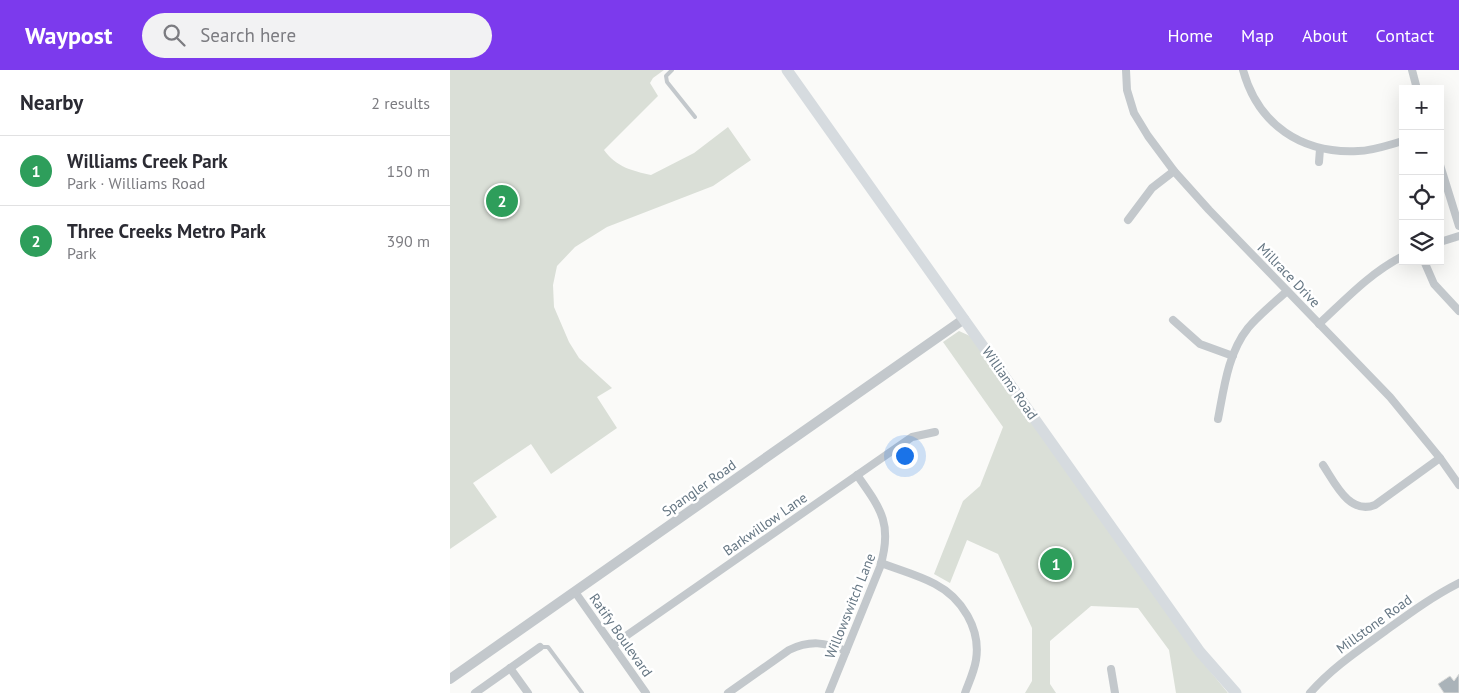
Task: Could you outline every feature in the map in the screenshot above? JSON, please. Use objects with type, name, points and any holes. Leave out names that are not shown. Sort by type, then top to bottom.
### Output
[{"type":"main road","name":"Williams Road","points":[[787,70],[1196,645],[1220,677],[1236,693]]},
{"type":"street","name":"Millrace Drive","points":[[1126,70],[1127,90],[1134,113],[1148,136],[1174,171],[1209,210],[1390,397],[1440,458],[1459,485]]},
{"type":"street","points":[[1244,70],[1252,94],[1266,116],[1292,137],[1313,147],[1358,152],[1399,142]]},
{"type":"street","points":[[1412,70],[1416,85]]},
{"type":"street","points":[[1319,162],[1320,149]]},
{"type":"street","points":[[1128,220],[1152,188],[1174,171]]},
{"type":"street","points":[[1443,175],[1459,226]]},
{"type":"street","points":[[1444,241],[1459,236]]},
{"type":"street","points":[[1319,324],[1371,276],[1399,258]]},
{"type":"street","points":[[1426,265],[1434,284],[1459,311]]},
{"type":"street","points":[[1218,419],[1232,356],[1239,342],[1248,328],[1287,291]]},
{"type":"street","name":"Spangler Road","points":[[450,679],[964,319]]},
{"type":"street","points":[[1173,320],[1200,344],[1232,356]]},
{"type":"street","name":"Barkwillow Lane","points":[[613,646],[912,438],[935,432]]},
{"type":"street","points":[[1323,465],[1352,503],[1368,507],[1375,505],[1440,458]]},
{"type":"street","name":"Willowswitch Lane","points":[[829,693],[881,563],[886,544],[883,517],[874,498],[857,475]]},
{"type":"street","points":[[881,563],[937,585],[953,596],[966,612],[974,630],[977,650],[974,668],[965,693]]},
{"type":"street","name":"Millstone Road","points":[[1310,693],[1349,657],[1408,614],[1459,583]]},
{"type":"street","name":"Ratify Boulevard","points":[[575,592],[646,693]]},
{"type":"street","points":[[728,693],[799,645],[821,642],[846,651]]},
{"type":"street","points":[[474,693],[540,647]]},
{"type":"street","points":[[510,668],[528,693]]},
{"type":"street","points":[[1111,669],[1115,693]]},
{"type":"lane","points":[[672,70],[666,76],[667,82],[695,117]]},
{"type":"lane","points":[[540,647],[548,647],[582,693]]},
{"type":"shaded area","points":[[450,70],[664,70],[653,78],[650,83],[658,96],[604,150],[609,156],[625,167],[651,175],[694,153],[728,127],[751,160],[713,186],[607,227],[575,247],[557,266],[553,285],[554,307],[569,342],[579,358],[612,388],[597,397],[617,428],[551,474],[531,444],[473,483],[497,517],[450,549]]},
{"type":"shaded area","points":[[959,331],[970,336],[1196,654],[1228,693],[1176,693],[1169,650],[1138,608],[1091,606],[1050,641],[1050,684],[1056,693],[1025,693],[1032,681],[1032,628],[998,554],[967,540],[950,583],[934,574],[963,501],[980,486],[1003,427],[943,342]]},
{"type":"building","points":[[1459,674],[1459,693],[1444,693],[1438,684],[1450,676],[1454,681]]},
{"type":"place","name":"Three Creeks Metro Park","points":[[502,201]]},
{"type":"place","name":"Williams Creek Park","points":[[1056,564]]}]
